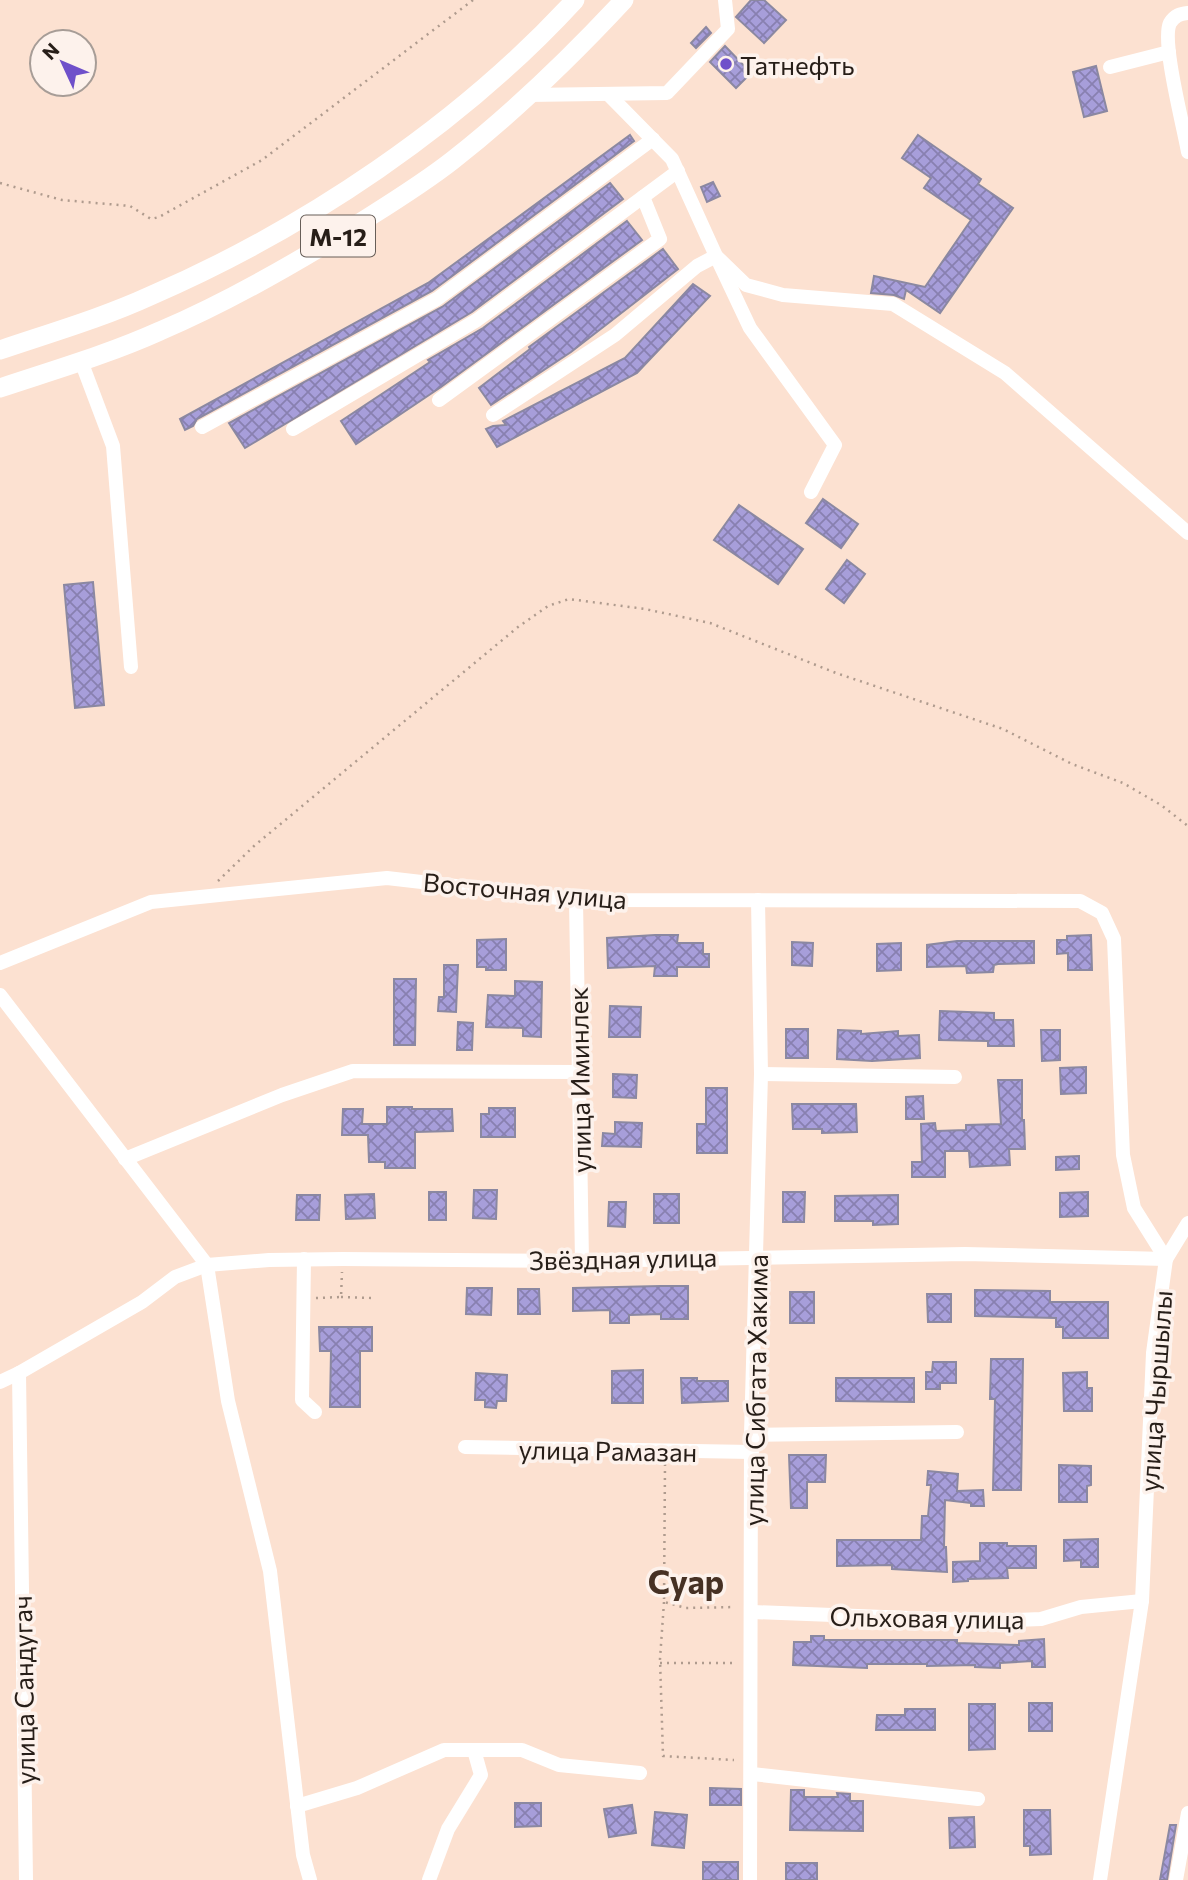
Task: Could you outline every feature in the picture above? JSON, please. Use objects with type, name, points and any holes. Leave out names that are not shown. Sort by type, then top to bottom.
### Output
[{"type":"main road","name":"М-12","points":[[0,350],[149,297],[234,257],[302,216],[374,172],[436,127],[493,79],[575,0]]},
{"type":"main road","name":"М-12","points":[[0,388],[159,332],[208,309],[245,291],[394,202],[453,159],[528,95],[587,40],[624,0]]},
{"type":"street","points":[[528,95],[610,96],[667,93],[728,29],[725,0]]},
{"type":"street","points":[[1188,13],[1178,15],[1171,22],[1167,41],[1188,152]]},
{"type":"street","points":[[1111,67],[1169,52]]},
{"type":"street","points":[[610,96],[672,159],[750,328],[835,445],[811,492]]},
{"type":"street","points":[[202,427],[437,299],[653,139]]},
{"type":"street","points":[[293,429],[477,320],[678,171]]},
{"type":"street","points":[[439,400],[660,239],[643,197]]},
{"type":"street","points":[[493,415],[615,335],[697,266],[716,256]]},
{"type":"street","points":[[716,256],[746,285],[783,295],[893,304],[1005,373],[1188,533]]},
{"type":"street","points":[[81,361],[113,446],[131,667]]},
{"type":"street","name":"Восточная улица","points":[[0,963],[151,902],[387,878],[576,900],[1080,901],[1102,913]]},
{"type":"street","name":"улица Иминлек","points":[[576,900],[582,1261]]},
{"type":"street","name":"улица Сибгата Хакима","points":[[750,1880],[751,1435],[761,1074],[758,900]]},
{"type":"street","name":"улица Чыршылы","points":[[1100,1880],[1142,1601],[1153,1353],[1166,1259],[1134,1208],[1123,1155],[1114,939],[1102,913]]},
{"type":"street","points":[[0,995],[207,1265],[228,1401],[270,1571],[303,1855],[310,1880]]},
{"type":"street","points":[[125,1159],[282,1094],[353,1071],[580,1072]]},
{"type":"street","points":[[761,1074],[955,1077]]},
{"type":"street","points":[[1166,1259],[1188,1223]]},
{"type":"street","name":"Звёздная улица","points":[[0,1381],[19,1373],[142,1302],[176,1277],[207,1265],[304,1259],[582,1261],[965,1254],[1166,1259]]},
{"type":"street","points":[[304,1259],[302,1400],[315,1412]]},
{"type":"street","name":"улица Сандугач","points":[[19,1373],[26,1880]]},
{"type":"street","points":[[751,1435],[957,1432]]},
{"type":"street","name":"улица Рамазан","points":[[465,1447],[752,1452]]},
{"type":"street","name":"Ольховая улица","points":[[752,1607],[986,1621],[1041,1619],[1080,1607],[1142,1601]]},
{"type":"street","points":[[297,1806],[357,1788],[444,1750],[522,1749],[559,1765],[640,1773]]},
{"type":"street","points":[[429,1880],[448,1829],[481,1775],[474,1750]]},
{"type":"street","points":[[752,1768],[978,1799]]},
{"type":"street","points":[[1176,1880],[1188,1813]]},
{"type":"path","points":[[0,183],[62,200],[131,206],[151,219],[159,217],[261,160],[473,0]]},
{"type":"path","points":[[203,897],[254,846],[518,627],[548,606],[569,600],[645,609],[710,624],[836,673],[1003,729],[1072,764],[1123,783],[1161,805],[1188,826]]},
{"type":"path","points":[[341,1297],[343,1259]]},
{"type":"path","points":[[303,1298],[373,1298]]},
{"type":"path","points":[[665,1450],[664,1602],[660,1663],[663,1756],[752,1768]]},
{"type":"path","points":[[664,1602],[686,1608],[752,1607]]},
{"type":"path","points":[[660,1663],[737,1663]]},
{"type":"building","points":[[751,0],[764,0],[786,20],[764,43],[736,17]]},
{"type":"building","points":[[706,27],[711,33],[696,48],[691,43]]},
{"type":"building","points":[[725,46],[751,73],[736,88],[710,62]]},
{"type":"building","points":[[1096,66],[1107,111],[1084,117],[1073,72]]},
{"type":"building","points":[[630,135],[634,141],[432,291],[197,419],[193,426],[185,430],[180,419],[428,283]]},
{"type":"building","points":[[918,135],[981,179],[978,184],[1013,208],[940,313],[906,290],[904,299],[894,295],[871,293],[874,276],[925,287],[971,220],[924,188],[931,178],[902,158]]},
{"type":"building","points":[[713,182],[720,196],[707,202],[701,187]]},
{"type":"building","points":[[610,183],[623,199],[472,312],[245,448],[229,423],[442,307]]},
{"type":"building","points":[[627,221],[642,240],[441,387],[356,444],[341,421],[430,362],[428,360],[483,328]]},
{"type":"building","points":[[663,249],[678,269],[571,352],[491,405],[479,388],[530,349],[529,347]]},
{"type":"building","points":[[693,284],[710,296],[637,373],[497,447],[486,429],[506,425],[503,421],[625,358]]},
{"type":"building","points":[[823,499],[858,524],[841,548],[806,523]]},
{"type":"building","points":[[739,505],[803,549],[778,584],[714,540]]},
{"type":"building","points":[[847,560],[865,574],[844,603],[826,589]]},
{"type":"building","points":[[93,582],[104,705],[75,708],[64,585]]},
{"type":"building","points":[[678,935],[677,943],[703,943],[703,954],[709,954],[709,967],[677,967],[677,976],[654,976],[655,966],[608,968],[607,938]]},
{"type":"building","points":[[1091,935],[1092,970],[1068,970],[1068,953],[1057,954],[1057,940],[1067,940],[1067,936]]},
{"type":"building","points":[[506,939],[506,970],[477,967],[477,940]]},
{"type":"building","points":[[957,941],[1034,941],[1034,963],[998,964],[994,965],[993,972],[967,973],[966,966],[927,967],[927,945]]},
{"type":"building","points":[[792,942],[813,943],[812,966],[792,965]]},
{"type":"building","points":[[901,943],[901,970],[877,971],[877,944]]},
{"type":"building","points":[[444,965],[458,965],[456,1012],[438,1011],[439,997],[444,997]]},
{"type":"building","points":[[394,979],[416,979],[415,1045],[394,1045]]},
{"type":"building","points":[[515,981],[542,982],[541,1037],[523,1036],[523,1028],[486,1027],[488,995],[515,996]]},
{"type":"building","points":[[610,1006],[641,1007],[640,1037],[609,1037]]},
{"type":"building","points":[[940,1011],[994,1013],[994,1020],[1013,1020],[1014,1046],[988,1046],[988,1041],[939,1040]]},
{"type":"building","points":[[458,1022],[473,1023],[472,1050],[457,1050]]},
{"type":"building","points":[[786,1029],[808,1029],[808,1058],[786,1058]]},
{"type":"building","points":[[838,1030],[861,1031],[861,1034],[898,1031],[898,1036],[919,1035],[920,1058],[872,1061],[837,1059]]},
{"type":"building","points":[[1041,1030],[1060,1030],[1060,1060],[1042,1061]]},
{"type":"building","points":[[1086,1067],[1086,1093],[1061,1094],[1060,1068]]},
{"type":"building","points":[[613,1074],[637,1075],[636,1098],[613,1097]]},
{"type":"building","points":[[998,1080],[1022,1080],[1025,1149],[1009,1149],[1010,1165],[970,1167],[969,1151],[945,1151],[945,1177],[912,1177],[912,1162],[922,1162],[921,1124],[935,1123],[936,1131],[966,1130],[966,1125],[1001,1124]]},
{"type":"building","points":[[706,1088],[727,1088],[727,1153],[697,1153],[697,1124],[706,1124]]},
{"type":"building","points":[[923,1096],[924,1119],[906,1119],[906,1097]]},
{"type":"building","points":[[792,1104],[856,1104],[857,1132],[822,1133],[822,1129],[793,1129]]},
{"type":"building","points":[[387,1107],[452,1109],[453,1131],[415,1132],[415,1168],[385,1168],[385,1162],[369,1162],[368,1135],[342,1135],[343,1109],[363,1109],[362,1124],[387,1124]]},
{"type":"building","points":[[489,1108],[515,1108],[515,1137],[481,1137],[481,1114],[489,1114]]},
{"type":"building","points":[[615,1122],[642,1123],[641,1147],[602,1146],[603,1133],[615,1134]]},
{"type":"building","points":[[1079,1156],[1079,1169],[1056,1170],[1056,1157]]},
{"type":"building","points":[[474,1190],[497,1190],[496,1219],[473,1218]]},
{"type":"building","points":[[429,1192],[446,1192],[446,1220],[429,1220]]},
{"type":"building","points":[[783,1192],[805,1192],[804,1222],[783,1222]]},
{"type":"building","points":[[1088,1192],[1088,1216],[1060,1217],[1060,1193]]},
{"type":"building","points":[[374,1194],[375,1218],[346,1219],[345,1195]]},
{"type":"building","points":[[654,1194],[679,1194],[679,1223],[654,1223]]},
{"type":"building","points":[[297,1195],[320,1195],[319,1220],[296,1220]]},
{"type":"building","points":[[898,1195],[898,1224],[873,1225],[873,1221],[835,1221],[835,1196]]},
{"type":"building","points":[[609,1202],[626,1202],[625,1227],[608,1226]]},
{"type":"building","points":[[688,1286],[688,1319],[661,1319],[661,1314],[629,1315],[629,1323],[610,1323],[610,1310],[573,1311],[573,1288]]},
{"type":"building","points":[[467,1288],[492,1288],[491,1315],[466,1314]]},
{"type":"building","points":[[518,1289],[539,1289],[540,1314],[518,1314]]},
{"type":"building","points":[[975,1290],[1050,1291],[1050,1302],[1108,1302],[1108,1338],[1063,1338],[1063,1327],[1056,1327],[1056,1318],[975,1316]]},
{"type":"building","points":[[790,1292],[814,1292],[814,1323],[790,1323]]},
{"type":"building","points":[[927,1294],[951,1294],[951,1322],[928,1322]]},
{"type":"building","points":[[319,1327],[372,1327],[372,1351],[360,1351],[360,1407],[330,1407],[331,1351],[320,1351]]},
{"type":"building","points":[[991,1359],[1023,1359],[1021,1490],[993,1490],[995,1399],[990,1399]]},
{"type":"building","points":[[933,1362],[956,1362],[956,1383],[940,1383],[940,1389],[926,1389],[926,1372],[932,1372]]},
{"type":"building","points":[[643,1370],[643,1403],[612,1403],[612,1371]]},
{"type":"building","points":[[1087,1372],[1087,1388],[1092,1388],[1092,1411],[1064,1411],[1063,1373]]},
{"type":"building","points":[[476,1373],[507,1375],[506,1401],[497,1401],[496,1408],[485,1407],[485,1400],[475,1400]]},
{"type":"building","points":[[681,1378],[728,1381],[728,1401],[682,1403]]},
{"type":"building","points":[[836,1378],[914,1378],[914,1402],[836,1401]]},
{"type":"building","points":[[789,1455],[826,1455],[825,1482],[807,1482],[807,1508],[791,1508]]},
{"type":"building","points":[[1059,1465],[1091,1466],[1087,1502],[1059,1502]]},
{"type":"building","points":[[928,1471],[958,1474],[957,1491],[983,1490],[984,1506],[945,1500],[944,1547],[947,1572],[892,1569],[892,1565],[837,1566],[837,1540],[921,1540],[922,1516],[928,1516],[931,1485],[927,1485]]},
{"type":"building","points":[[1098,1539],[1098,1567],[1081,1567],[1081,1560],[1064,1561],[1064,1540]]},
{"type":"building","points":[[980,1543],[1036,1546],[1036,1568],[1007,1568],[1008,1578],[953,1582],[953,1562],[980,1561]]},
{"type":"building","points":[[811,1636],[824,1636],[824,1640],[957,1640],[957,1643],[1019,1645],[1019,1641],[1044,1639],[1045,1667],[1032,1667],[1032,1661],[1000,1663],[1000,1668],[927,1664],[867,1664],[867,1668],[793,1665],[794,1642],[811,1642]]},
{"type":"building","points":[[1029,1703],[1052,1703],[1052,1731],[1029,1731]]},
{"type":"building","points":[[969,1704],[995,1704],[995,1749],[969,1750]]},
{"type":"building","points":[[905,1709],[935,1709],[935,1730],[876,1730],[877,1715],[905,1715]]},
{"type":"building","points":[[710,1788],[741,1789],[741,1805],[710,1805]]},
{"type":"building","points":[[791,1790],[804,1790],[804,1797],[838,1797],[837,1793],[850,1794],[850,1801],[863,1801],[863,1831],[790,1830]]},
{"type":"building","points":[[515,1803],[541,1803],[541,1826],[515,1827]]},
{"type":"building","points":[[632,1805],[636,1833],[609,1837],[604,1809]]},
{"type":"building","points":[[1024,1810],[1050,1810],[1051,1854],[1030,1855],[1030,1846],[1024,1846]]},
{"type":"building","points":[[655,1812],[687,1815],[684,1848],[652,1845]]},
{"type":"building","points":[[974,1817],[975,1847],[950,1848],[949,1818]]},
{"type":"building","points":[[1170,1825],[1176,1825],[1167,1880],[1160,1880]]},
{"type":"building","points":[[703,1862],[738,1862],[738,1880],[703,1880]]},
{"type":"building","points":[[786,1863],[817,1863],[817,1880],[786,1880]]},
{"type":"place","name":"Татнефть","points":[[726,64]]},
{"type":"district","name":"Суар","points":[[686,1580]]}]
